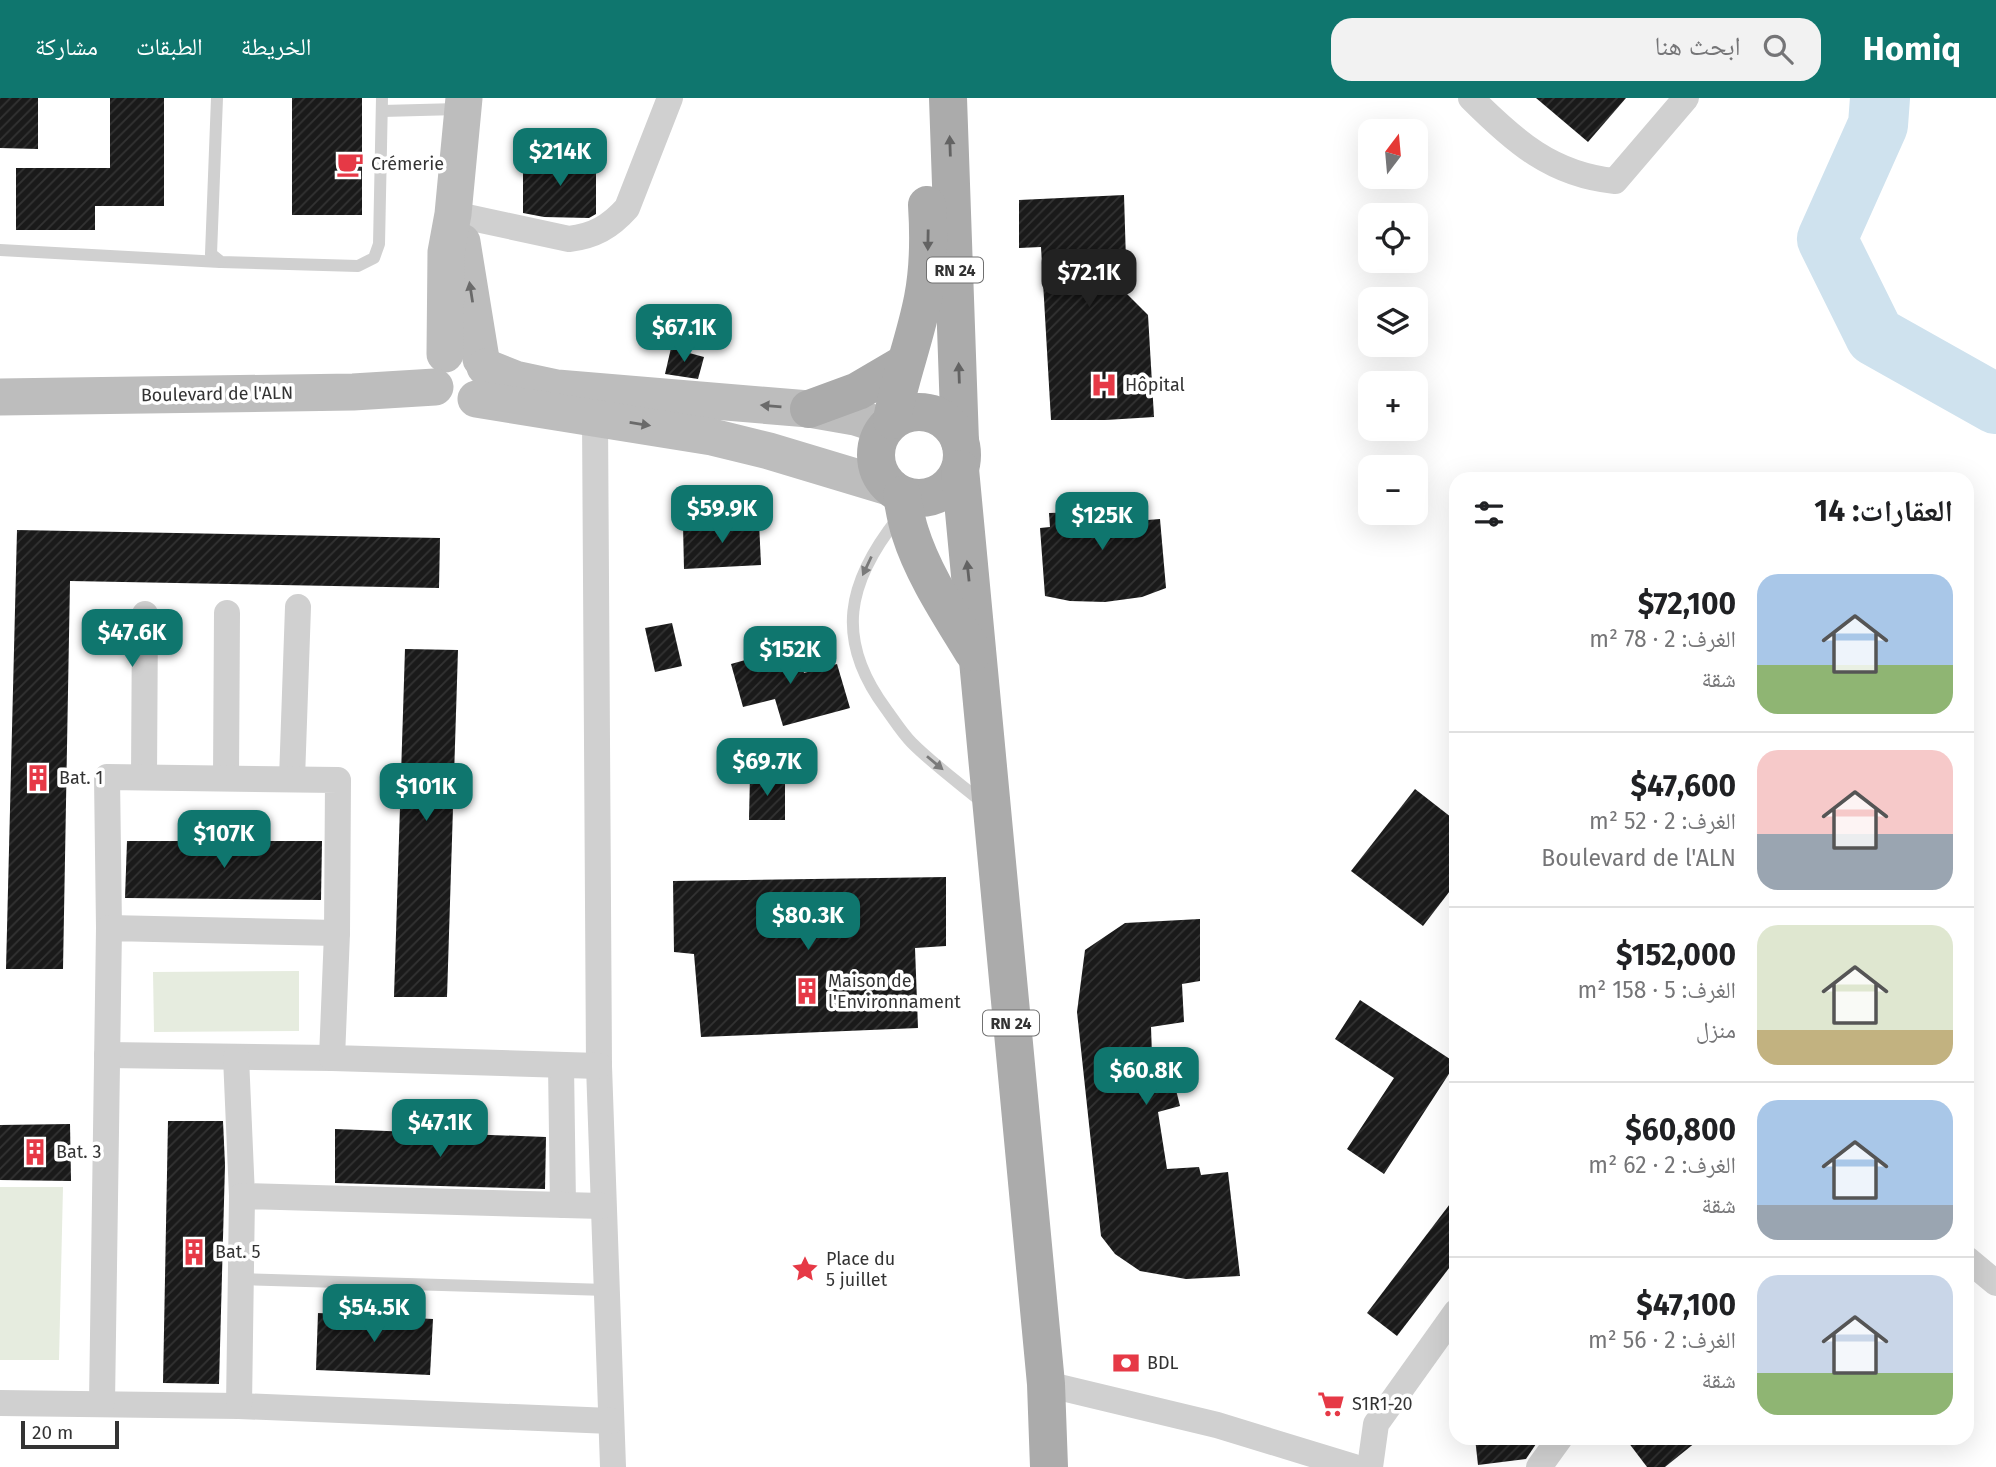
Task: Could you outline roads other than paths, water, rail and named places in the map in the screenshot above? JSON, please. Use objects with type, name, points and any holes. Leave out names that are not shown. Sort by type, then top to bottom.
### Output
[{"type":"main road","name":"RN 24","points":[[889,423],[923,297],[928,258],[922,98]]},
{"type":"main road","name":"RN 24","points":[[948,98],[960,455],[967,563],[979,663],[1046,1384],[1049,1467]]},
{"type":"main road","points":[[453,215],[466,260],[481,375],[468,403],[452,403],[439,394],[446,252],[453,215],[464,104]]},
{"type":"main road","points":[[440,371],[460,350],[467,351],[481,375],[595,417],[712,437],[769,451],[899,497],[931,496],[944,490],[953,481],[960,455],[954,430],[944,419],[918,411],[905,414],[889,423],[878,441],[876,458],[881,475],[899,497]]},
{"type":"main road","points":[[809,409],[858,391],[904,364]]},
{"type":"main road","name":"Boulevard de l'ALN","points":[[0,397],[353,392],[440,371]]},
{"type":"main road","points":[[481,375],[558,388],[809,409],[889,423]]},
{"type":"main road","name":"RN 24","points":[[899,497],[910,533],[937,591],[979,663]]},
{"type":"street","points":[[453,215],[561,238],[586,237],[602,230],[616,221],[626,208],[670,98]]},
{"type":"street","points":[[1472,98],[1525,148],[1564,169],[1589,178],[1615,181],[1686,98]]},
{"type":"street","points":[[595,417],[599,1066],[612,1467]]},
{"type":"street","points":[[292,779],[298,607]]},
{"type":"street","points":[[226,778],[227,613]]},
{"type":"street","points":[[144,778],[145,614]]},
{"type":"street","points":[[102,1403],[109,928],[107,777],[338,780],[337,933],[332,1058]]},
{"type":"street","points":[[109,928],[337,933]]},
{"type":"street","points":[[107,1055],[599,1066]]},
{"type":"street","points":[[236,1057],[242,1196],[239,1406]]},
{"type":"street","points":[[561,1065],[562,1205]]},
{"type":"street","points":[[242,1196],[602,1206]]},
{"type":"street","points":[[1974,1265],[1996,1283]]},
{"type":"street","points":[[1370,1467],[1376,1424],[1449,1322]]},
{"type":"street","points":[[1046,1384],[1217,1425],[1354,1467]]},
{"type":"street","points":[[0,1402],[239,1406],[611,1420]]},
{"type":"street","points":[[1539,1467],[1555,1445]]},
{"type":"lane","points":[[217,98],[211,254],[220,262]]},
{"type":"lane","points":[[0,250],[220,262],[358,266],[374,258],[379,244],[382,104],[464,104]]},
{"type":"lane","points":[[899,497],[855,594],[852,632],[860,662],[872,690],[910,742],[991,809]]},
{"type":"lane","points":[[241,1279],[606,1290]]},
{"type":"waterway","points":[[1880,98],[1878,125],[1827,239],[1875,336],[1996,404]]},
{"type":"place","name":"Crémerie","points":[[350,164]]},
{"type":"place","name":"Hôpital","points":[[1104,385]]},
{"type":"place","name":"Bat. 1","points":[[38,778]]},
{"type":"place","name":"Maison de l'Environnament","points":[[807,991]]},
{"type":"place","name":"Bat. 3","points":[[35,1152]]},
{"type":"place","name":"Bat. 5","points":[[194,1252]]},
{"type":"place","name":"Place du 5 juillet","points":[[805,1269]]},
{"type":"place","name":"BDL","points":[[1126,1363]]},
{"type":"place","name":"S1R1-20","points":[[1331,1404]]}]
